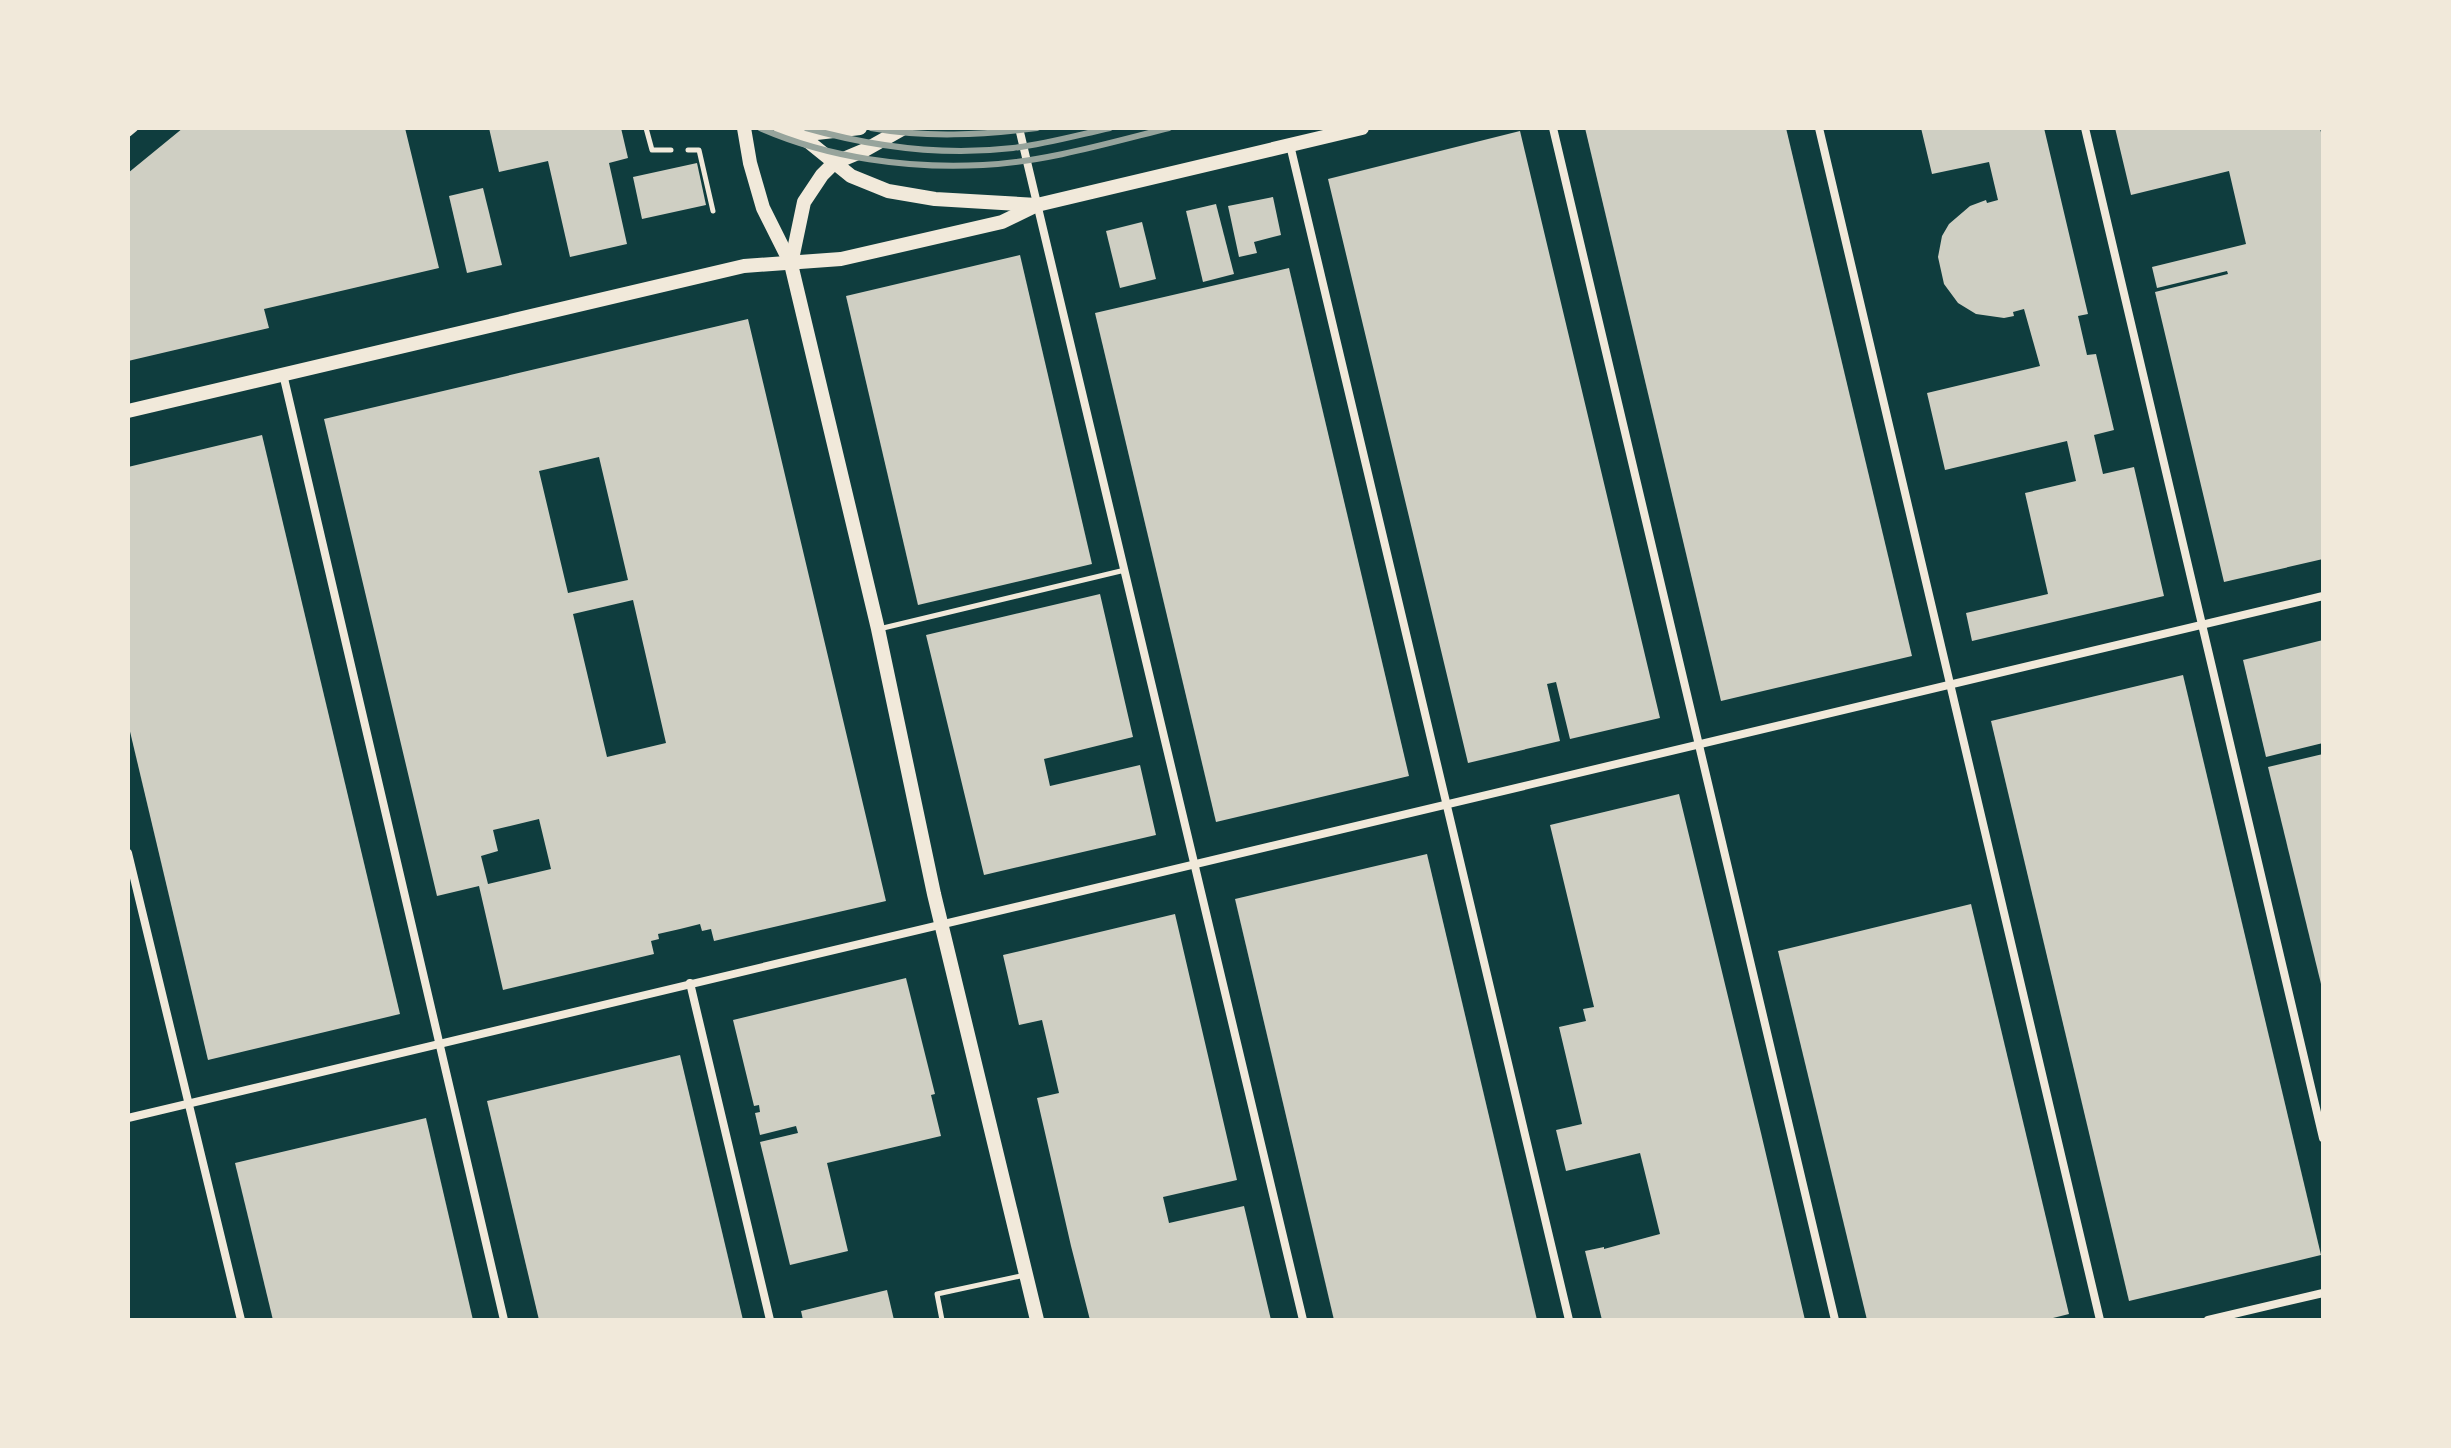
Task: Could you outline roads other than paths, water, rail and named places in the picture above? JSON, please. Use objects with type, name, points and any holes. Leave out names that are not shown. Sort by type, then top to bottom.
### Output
[{"type":"main road","points":[[744,128],[763,208],[791,264],[878,629],[942,924],[1037,1320]]},
{"type":"main road","points":[[780,128],[798,135],[834,163],[869,184],[907,196],[1037,205]]},
{"type":"main road","points":[[798,135],[860,128]]},
{"type":"main road","points":[[791,264],[804,202],[812,187],[834,163],[904,128]]},
{"type":"main road","points":[[128,411],[744,266],[841,259],[1002,222],[1037,205],[1362,128]]},
{"type":"street","points":[[128,133],[134,128]]},
{"type":"street","points":[[1019,128],[1303,1320]]},
{"type":"street","points":[[1553,128],[1835,1320]]},
{"type":"street","points":[[1819,128],[2100,1320]]},
{"type":"street","points":[[2085,128],[2323,1138]]},
{"type":"street","points":[[1290,145],[1569,1320]]},
{"type":"street","points":[[283,374],[504,1320]]},
{"type":"street","points":[[128,1118],[2323,596]]},
{"type":"street","points":[[128,853],[241,1320]]},
{"type":"street","points":[[690,983],[770,1320]]},
{"type":"street","points":[[2208,1320],[2323,1293]]},
{"type":"lane","points":[[646,128],[652,150],[671,150]]},
{"type":"lane","points":[[688,150],[699,150],[713,211]]},
{"type":"lane","points":[[878,629],[1125,570]]},
{"type":"lane","points":[[942,1320],[937,1294],[1026,1274]]},
{"type":"railway","points":[[760,128],[841,154],[898,163],[955,166],[1053,156],[1169,128]]},
{"type":"railway","points":[[806,128],[883,145],[961,151],[1025,146],[1110,128]]},
{"type":"railway","points":[[871,128],[954,134],[1037,128]]}]
